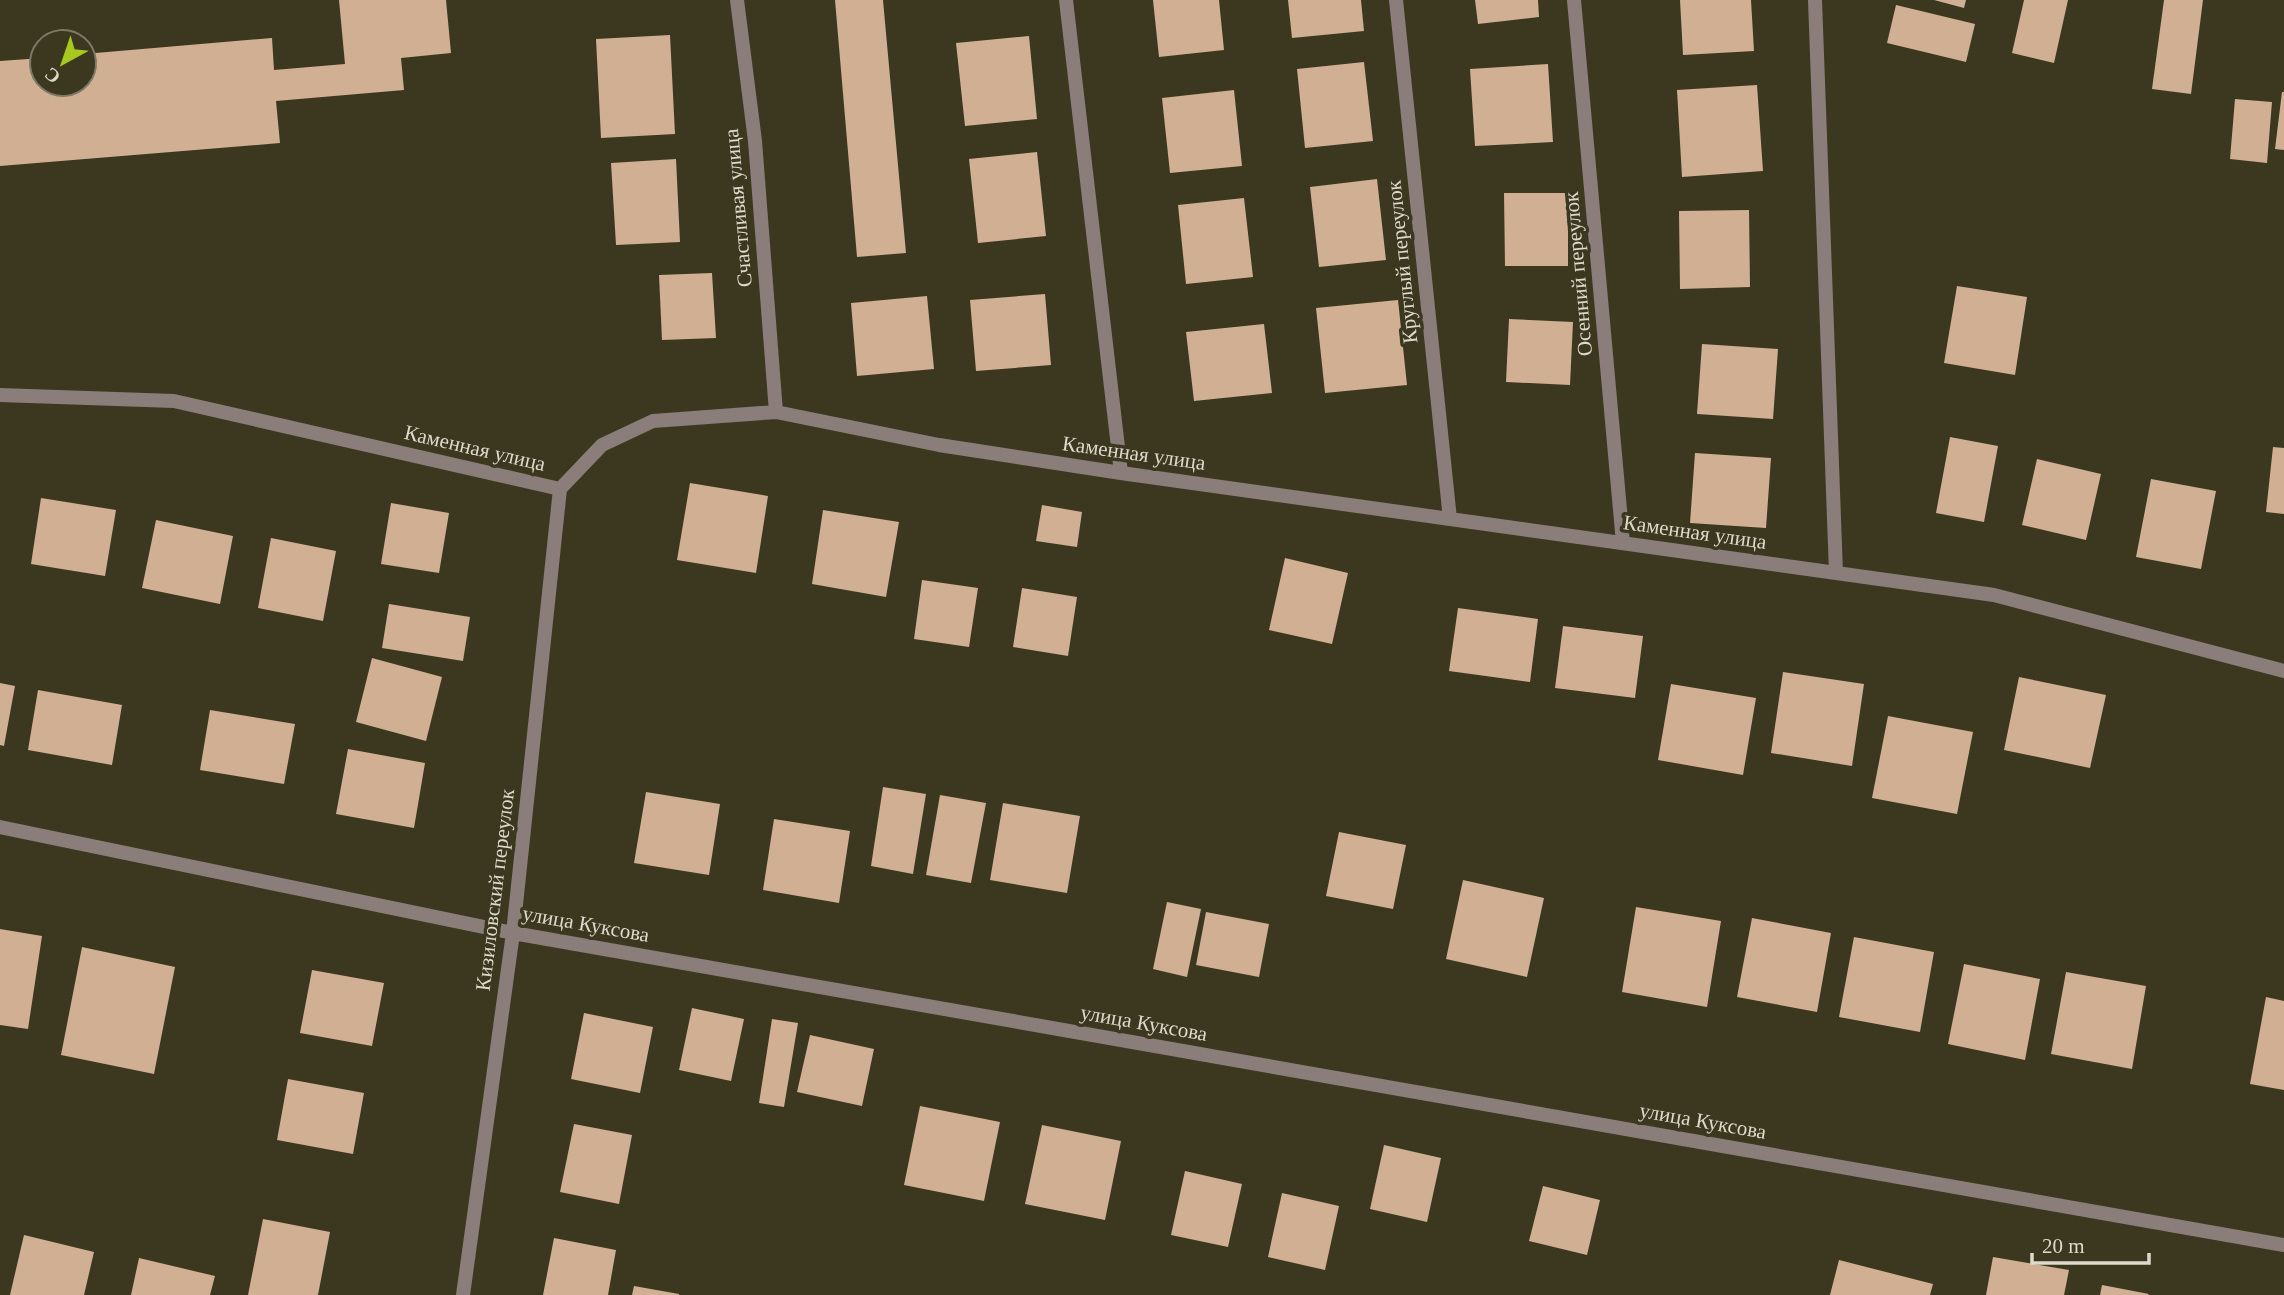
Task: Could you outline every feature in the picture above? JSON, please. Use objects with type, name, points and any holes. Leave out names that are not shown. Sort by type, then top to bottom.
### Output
[{"type":"street","name":"Счастливая улица","points":[[737,0],[754,141],[776,412]]},
{"type":"street","points":[[1066,0],[1121,473]]},
{"type":"street","name":"Круглый переулок","points":[[1396,0],[1450,519]]},
{"type":"street","name":"Осенний переулок","points":[[1574,0],[1623,543]]},
{"type":"street","points":[[1815,0],[1836,573]]},
{"type":"street","name":"Каменная улица","points":[[0,395],[174,401],[560,489],[602,445],[653,421],[776,412],[939,445],[1121,473],[1994,596],[2284,671]]},
{"type":"street","name":"Кизиловский переулок","points":[[463,1295],[513,933],[560,489]]},
{"type":"street","name":"улица Куксова","points":[[0,827],[513,933],[2284,1245]]},
{"type":"building","points":[[339,0],[446,0],[451,53],[401,58],[404,90],[276,101],[280,143],[0,166],[0,61],[28,59],[28,98],[98,98],[98,53],[272,38],[274,70],[345,64]]},
{"type":"building","points":[[835,0],[883,0],[906,253],[857,257]]},
{"type":"building","points":[[1153,0],[1219,0],[1224,50],[1159,57]]},
{"type":"building","points":[[1288,0],[1361,0],[1364,31],[1292,38]]},
{"type":"building","points":[[1475,0],[1538,0],[1539,17],[1478,24]]},
{"type":"building","points":[[1680,0],[1751,0],[1754,51],[1683,55]]},
{"type":"building","points":[[1934,0],[1966,0],[1964,8]]},
{"type":"building","points":[[2024,0],[2068,0],[2054,63],[2012,53]]},
{"type":"building","points":[[2164,0],[2203,0],[2191,94],[2152,89]]},
{"type":"building","points":[[1896,5],[1975,24],[1966,62],[1887,43]]},
{"type":"building","points":[[670,35],[675,134],[601,138],[596,39]]},
{"type":"building","points":[[1029,36],[1037,119],[965,126],[956,43]]},
{"type":"building","points":[[1364,62],[1373,141],[1305,148],[1297,69]]},
{"type":"building","points":[[1548,64],[1553,142],[1475,146],[1470,69]]},
{"type":"building","points":[[1757,85],[1763,171],[1682,177],[1677,90]]},
{"type":"building","points":[[1234,90],[1242,166],[1170,173],[1162,98]]},
{"type":"building","points":[[2284,92],[2284,150],[2275,149]]},
{"type":"building","points":[[2235,99],[2272,102],[2267,163],[2230,159]]},
{"type":"building","points":[[1037,152],[1046,236],[978,243],[969,159]]},
{"type":"building","points":[[676,159],[680,242],[616,245],[611,163]]},
{"type":"building","points":[[1377,179],[1386,260],[1319,267],[1310,187]]},
{"type":"building","points":[[1504,193],[1568,193],[1568,266],[1505,266]]},
{"type":"building","points":[[1244,198],[1253,277],[1186,284],[1178,205]]},
{"type":"building","points":[[1749,210],[1750,287],[1680,289],[1679,211]]},
{"type":"building","points":[[712,273],[716,338],[662,340],[659,275]]},
{"type":"building","points":[[1957,286],[2027,297],[2015,375],[1944,363]]},
{"type":"building","points":[[1045,294],[1051,365],[976,371],[970,300]]},
{"type":"building","points":[[927,296],[934,369],[857,376],[851,303]]},
{"type":"building","points":[[1398,300],[1407,385],[1325,393],[1316,308]]},
{"type":"building","points":[[1509,319],[1573,322],[1570,385],[1506,382]]},
{"type":"building","points":[[1264,324],[1272,393],[1194,401],[1186,332]]},
{"type":"building","points":[[1702,344],[1778,349],[1773,419],[1697,414]]},
{"type":"building","points":[[1950,437],[1998,446],[1984,522],[1936,513]]},
{"type":"building","points":[[2273,447],[2284,448],[2284,514],[2266,512]]},
{"type":"building","points":[[1695,453],[1771,458],[1766,528],[1690,523]]},
{"type":"building","points":[[2037,459],[2101,474],[2086,540],[2022,525]]},
{"type":"building","points":[[2151,479],[2216,491],[2201,569],[2136,557]]},
{"type":"building","points":[[690,483],[768,496],[756,573],[677,560]]},
{"type":"building","points":[[41,498],[116,510],[105,576],[31,564]]},
{"type":"building","points":[[391,503],[449,513],[439,573],[381,564]]},
{"type":"building","points":[[1042,505],[1082,512],[1077,547],[1036,541]]},
{"type":"building","points":[[823,510],[899,522],[886,597],[812,584]]},
{"type":"building","points":[[156,520],[233,536],[220,604],[142,588]]},
{"type":"building","points":[[271,538],[336,551],[323,621],[258,608]]},
{"type":"building","points":[[1285,558],[1348,573],[1332,644],[1269,630]]},
{"type":"building","points":[[922,580],[978,588],[969,647],[914,639]]},
{"type":"building","points":[[1022,588],[1077,597],[1068,656],[1013,647]]},
{"type":"building","points":[[389,604],[470,617],[463,661],[382,648]]},
{"type":"building","points":[[1458,608],[1538,619],[1530,682],[1449,671]]},
{"type":"building","points":[[1563,626],[1643,636],[1635,698],[1555,688]]},
{"type":"building","points":[[372,658],[442,677],[426,741],[356,722]]},
{"type":"building","points":[[1783,672],[1864,684],[1852,766],[1771,753]]},
{"type":"building","points":[[2019,677],[2106,695],[2090,768],[2004,750]]},
{"type":"building","points":[[0,683],[15,686],[4,746],[0,745]]},
{"type":"building","points":[[1671,684],[1756,698],[1743,775],[1658,760]]},
{"type":"building","points":[[38,690],[122,705],[112,765],[28,750]]},
{"type":"building","points":[[210,710],[295,724],[284,784],[200,770]]},
{"type":"building","points":[[1888,716],[1973,732],[1957,814],[1872,798]]},
{"type":"building","points":[[348,749],[425,763],[414,828],[336,814]]},
{"type":"building","points":[[883,787],[926,794],[913,874],[871,866]]},
{"type":"building","points":[[646,792],[720,804],[709,875],[634,863]]},
{"type":"building","points":[[940,795],[986,803],[971,883],[926,875]]},
{"type":"building","points":[[1003,803],[1080,816],[1067,893],[990,880]]},
{"type":"building","points":[[774,819],[850,831],[839,903],[763,890]]},
{"type":"building","points":[[1339,832],[1406,845],[1393,909],[1326,896]]},
{"type":"building","points":[[1463,880],[1544,898],[1527,977],[1446,959]]},
{"type":"building","points":[[1167,902],[1201,909],[1187,977],[1153,969]]},
{"type":"building","points":[[1636,907],[1721,921],[1707,1007],[1622,992]]},
{"type":"building","points":[[1206,912],[1269,924],[1259,977],[1196,965]]},
{"type":"building","points":[[1752,918],[1831,933],[1817,1012],[1737,997]]},
{"type":"building","points":[[0,929],[42,936],[28,1029],[0,1025]]},
{"type":"building","points":[[1854,937],[1934,952],[1920,1032],[1839,1017]]},
{"type":"building","points":[[82,947],[175,967],[154,1074],[61,1055]]},
{"type":"building","points":[[1964,964],[2040,979],[2025,1060],[1948,1044]]},
{"type":"building","points":[[312,970],[384,983],[372,1046],[300,1033]]},
{"type":"building","points":[[2066,972],[2146,986],[2132,1069],[2051,1054]]},
{"type":"building","points":[[2266,997],[2284,1001],[2284,1090],[2250,1084]]},
{"type":"building","points":[[692,1008],[744,1019],[731,1081],[679,1070]]},
{"type":"building","points":[[584,1013],[653,1027],[640,1093],[571,1079]]},
{"type":"building","points":[[772,1019],[798,1023],[784,1107],[759,1103]]},
{"type":"building","points":[[810,1035],[874,1049],[862,1106],[797,1092]]},
{"type":"building","points":[[288,1079],[364,1093],[353,1154],[277,1140]]},
{"type":"building","points":[[920,1106],[1000,1122],[984,1201],[904,1185]]},
{"type":"building","points":[[574,1124],[632,1135],[619,1204],[560,1192]]},
{"type":"building","points":[[1042,1125],[1121,1141],[1105,1220],[1025,1204]]},
{"type":"building","points":[[1384,1145],[1441,1158],[1427,1222],[1370,1209]]},
{"type":"building","points":[[1185,1171],[1242,1184],[1228,1247],[1171,1235]]},
{"type":"building","points":[[1543,1186],[1600,1200],[1587,1255],[1529,1241]]},
{"type":"building","points":[[1282,1193],[1339,1206],[1325,1270],[1268,1257]]},
{"type":"building","points":[[263,1219],[330,1232],[318,1295],[248,1295]]},
{"type":"building","points":[[24,1235],[94,1252],[84,1295],[10,1295]]},
{"type":"building","points":[[554,1238],[616,1250],[608,1295],[543,1295]]},
{"type":"building","points":[[1993,1257],[2069,1270],[2064,1295],[1986,1295]]},
{"type":"building","points":[[139,1258],[215,1276],[210,1295],[131,1295]]},
{"type":"building","points":[[1839,1260],[1933,1284],[1930,1295],[1830,1295]]},
{"type":"building","points":[[2102,1285],[2149,1294],[2100,1295]]},
{"type":"building","points":[[634,1286],[679,1294],[679,1295],[632,1295]]}]
